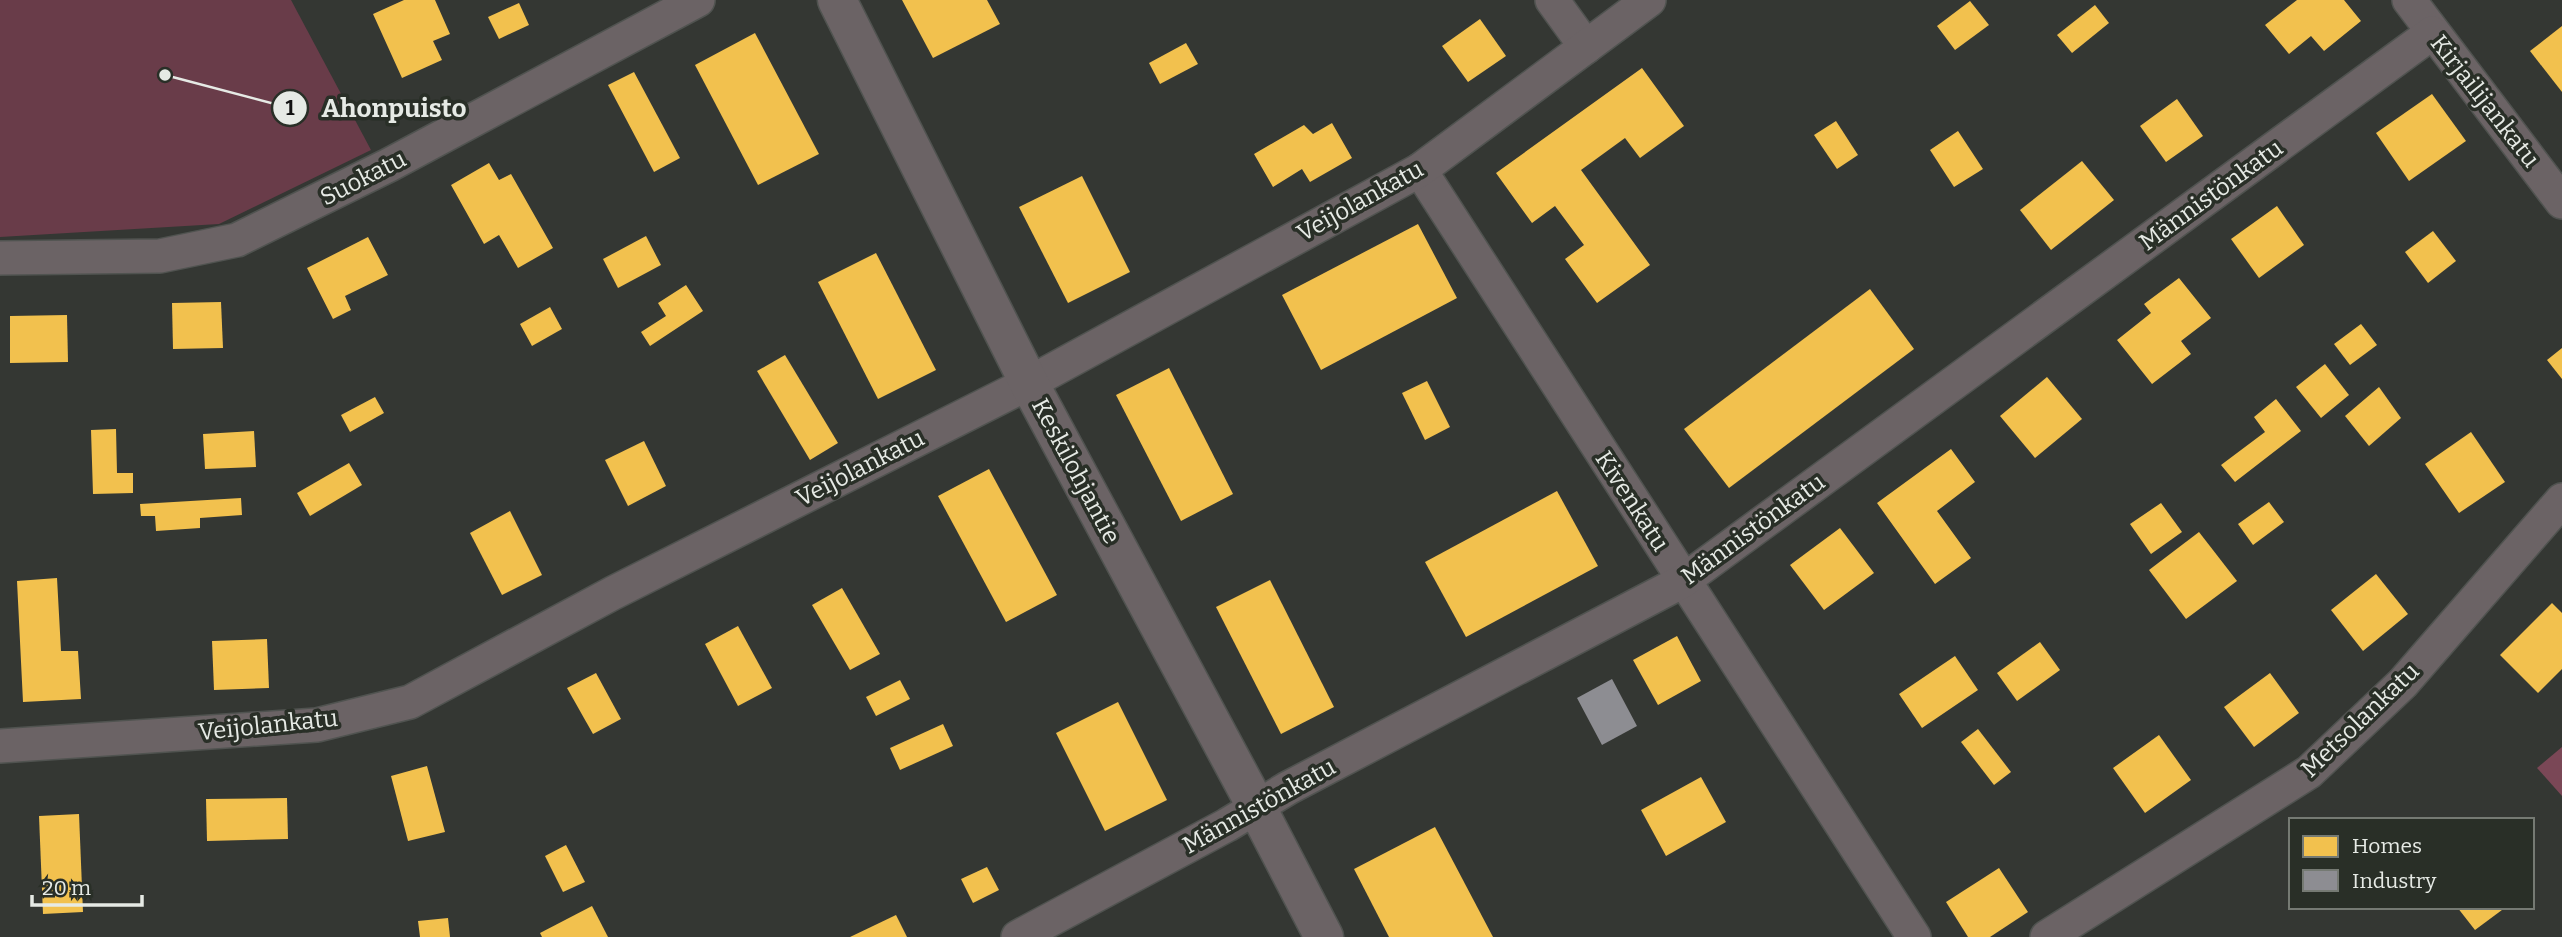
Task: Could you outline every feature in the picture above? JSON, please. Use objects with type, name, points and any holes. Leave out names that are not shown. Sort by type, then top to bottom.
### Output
[{"type":"street","name":"Suokatu","points":[[0,258],[160,256],[237,240],[389,165],[698,0]]},
{"type":"street","name":"Keskilohjantie","points":[[837,0],[1029,383],[1324,937]]},
{"type":"street","points":[[1552,0],[1586,47]]},
{"type":"street","name":"Veijolankatu","points":[[0,746],[317,725],[410,702],[613,593],[1029,383],[1420,170],[1649,0]]},
{"type":"street","name":"Kirjailijankatu","points":[[2409,0],[2562,202]]},
{"type":"street","name":"Männistönkatu","points":[[1018,937],[1227,825],[1256,806],[1683,581],[2432,33]]},
{"type":"street","name":"Kivenkatu","points":[[1420,170],[1914,937]]},
{"type":"street","name":"Metsolankatu","points":[[2047,937],[2309,772],[2403,683],[2562,500]]},
{"type":"shaded area","points":[[0,0],[291,0],[371,150],[219,224],[0,237]]},
{"type":"shaded area","points":[[2562,747],[2562,796],[2537,768]]},
{"type":"building: Homes","points":[[404,0],[435,0],[450,34],[433,41],[442,60],[402,78],[373,14]]},
{"type":"building: Homes","points":[[902,0],[987,0],[1000,24],[933,58]]},
{"type":"building: Homes","points":[[2297,0],[2344,0],[2361,21],[2324,51],[2311,36],[2289,54],[2265,25]]},
{"type":"building: Homes","points":[[1970,1],[1989,25],[1955,50],[1937,26]]},
{"type":"building: Homes","points":[[519,3],[529,25],[499,39],[488,17]]},
{"type":"building: Homes","points":[[2095,5],[2109,23],[2072,53],[2057,35]]},
{"type":"building: Homes","points":[[1480,19],[1506,56],[1468,82],[1442,46]]},
{"type":"building: Homes","points":[[2562,26],[2562,92],[2530,51]]},
{"type":"building: Homes","points":[[755,33],[819,154],[758,185],[695,65]]},
{"type":"building: Homes","points":[[1186,43],[1198,64],[1160,84],[1149,63]]},
{"type":"building: Homes","points":[[1642,68],[1684,126],[1640,158],[1625,138],[1581,170],[1650,265],[1597,303],[1565,259],[1584,245],[1555,206],[1532,223],[1496,173]]},
{"type":"building: Homes","points":[[634,72],[680,158],[654,172],[608,85]]},
{"type":"building: Homes","points":[[2432,94],[2466,141],[2409,181],[2376,133]]},
{"type":"building: Homes","points":[[2177,99],[2203,136],[2166,162],[2140,126]]},
{"type":"building: Homes","points":[[1836,121],[1858,155],[1837,169],[1814,135]]},
{"type":"building: Homes","points":[[1332,123],[1352,158],[1310,182],[1302,169],[1273,187],[1254,154],[1304,125],[1313,134]]},
{"type":"building: Homes","points":[[1958,131],[1983,169],[1954,187],[1930,150]]},
{"type":"building: Homes","points":[[2082,161],[2114,200],[2051,250],[2020,210]]},
{"type":"building: Homes","points":[[489,163],[499,180],[511,174],[553,248],[518,268],[499,235],[484,244],[451,185]]},
{"type":"building: Homes","points":[[1082,176],[1130,272],[1068,303],[1019,207]]},
{"type":"building: Homes","points":[[2277,206],[2304,245],[2259,278],[2231,239]]},
{"type":"building: Homes","points":[[1418,224],[1457,298],[1321,370],[1282,295]]},
{"type":"building: Homes","points":[[2433,231],[2456,261],[2428,283],[2405,252]]},
{"type":"building: Homes","points":[[646,236],[661,265],[618,288],[603,259]]},
{"type":"building: Homes","points":[[368,237],[388,275],[345,296],[351,310],[333,319],[307,268]]},
{"type":"building: Homes","points":[[876,253],[936,370],[878,399],[818,282]]},
{"type":"building: Homes","points":[[2179,278],[2211,318],[2181,341],[2191,354],[2152,384],[2117,340],[2151,313],[2144,304]]},
{"type":"building: Homes","points":[[686,285],[703,311],[650,346],[641,332],[666,316],[658,303]]},
{"type":"building: Homes","points":[[1870,289],[1914,349],[1729,488],[1684,429]]},
{"type":"building: Homes","points":[[221,302],[223,348],[173,349],[172,303]]},
{"type":"building: Homes","points":[[550,307],[562,329],[532,346],[520,324]]},
{"type":"building: Homes","points":[[67,315],[68,362],[10,363],[10,316]]},
{"type":"building: Homes","points":[[2361,324],[2377,345],[2350,365],[2334,344]]},
{"type":"building: Homes","points":[[2562,348],[2562,379],[2547,360]]},
{"type":"building: Homes","points":[[785,355],[838,443],[810,460],[757,371]]},
{"type":"building: Homes","points":[[2325,364],[2349,395],[2321,418],[2296,387]]},
{"type":"building: Homes","points":[[1169,368],[1233,494],[1181,521],[1116,395]]},
{"type":"building: Homes","points":[[2047,377],[2082,419],[2035,458],[2000,416]]},
{"type":"building: Homes","points":[[1427,381],[1450,427],[1425,440],[1402,393]]},
{"type":"building: Homes","points":[[2379,387],[2401,418],[2369,446],[2345,416]]},
{"type":"building: Homes","points":[[375,397],[384,413],[350,432],[341,415]]},
{"type":"building: Homes","points":[[2276,399],[2301,431],[2235,482],[2221,465],[2265,432],[2254,417]]},
{"type":"building: Homes","points":[[116,429],[117,473],[133,473],[133,493],[93,494],[91,430]]},
{"type":"building: Homes","points":[[254,431],[256,467],[205,469],[203,434]]},
{"type":"building: Homes","points":[[2471,432],[2505,482],[2459,513],[2425,464]]},
{"type":"building: Homes","points":[[644,441],[666,486],[628,506],[605,460]]},
{"type":"building: Homes","points":[[1951,449],[1975,482],[1937,511],[1971,558],[1935,584],[1877,503]]},
{"type":"building: Homes","points":[[349,463],[362,485],[310,516],[297,493]]},
{"type":"building: Homes","points":[[989,469],[1057,595],[1006,622],[938,496]]},
{"type":"building: Homes","points":[[1557,491],[1598,566],[1466,637],[1425,562]]},
{"type":"building: Homes","points":[[241,498],[242,515],[200,518],[200,528],[156,531],[155,516],[141,516],[140,504]]},
{"type":"building: Homes","points":[[2269,502],[2284,522],[2253,545],[2238,524]]},
{"type":"building: Homes","points":[[2161,503],[2182,532],[2151,554],[2130,524]]},
{"type":"building: Homes","points":[[510,511],[542,575],[502,595],[470,533]]},
{"type":"building: Homes","points":[[1840,528],[1874,573],[1824,610],[1790,565]]},
{"type":"building: Homes","points":[[2199,532],[2237,581],[2186,619],[2149,570]]},
{"type":"building: Homes","points":[[2376,574],[2408,614],[2363,651],[2331,610]]},
{"type":"building: Homes","points":[[57,578],[61,651],[78,651],[81,699],[23,702],[17,581]]},
{"type":"building: Homes","points":[[1270,580],[1334,707],[1281,734],[1216,607]]},
{"type":"building: Homes","points":[[842,588],[880,654],[850,670],[812,605]]},
{"type":"building: Homes","points":[[2552,603],[2562,613],[2562,669],[2538,693],[2500,655]]},
{"type":"building: Homes","points":[[738,626],[772,688],[738,706],[705,644]]},
{"type":"building: Homes","points":[[1677,636],[1701,681],[1658,705],[1633,660]]},
{"type":"building: Homes","points":[[267,639],[269,688],[214,690],[212,641]]},
{"type":"building: Homes","points":[[2040,642],[2060,670],[2017,701],[1997,673]]},
{"type":"building: Homes","points":[[1955,656],[1978,690],[1922,728],[1899,694]]},
{"type":"building: Homes","points":[[596,673],[621,719],[593,734],[567,688]]},
{"type":"building: Homes","points":[[2270,673],[2299,713],[2254,747],[2224,707]]},
{"type":"building: Homes","points":[[900,680],[910,699],[876,716],[866,697]]},
{"type":"building: Homes","points":[[1118,702],[1167,800],[1105,831],[1056,733]]},
{"type":"building: Homes","points":[[943,724],[953,746],[900,770],[890,748]]},
{"type":"building: Homes","points":[[1978,729],[2011,772],[1994,785],[1961,742]]},
{"type":"building: Homes","points":[[2159,735],[2191,780],[2145,813],[2113,768]]},
{"type":"building: Homes","points":[[427,766],[445,832],[408,841],[391,776]]},
{"type":"building: Homes","points":[[1701,777],[1726,822],[1666,856],[1641,810]]},
{"type":"building: Homes","points":[[287,798],[288,839],[207,841],[206,799]]},
{"type":"building: Homes","points":[[79,814],[83,912],[43,914],[39,816]]},
{"type":"building: Homes","points":[[1435,827],[1493,937],[1389,937],[1354,869]]},
{"type":"building: Homes","points":[[566,845],[585,882],[563,892],[545,856]]},
{"type":"building: Homes","points":[[987,867],[999,890],[973,903],[961,879]]},
{"type":"building: Homes","points":[[1999,868],[2028,912],[1990,937],[1968,937],[1946,902]]},
{"type":"building: Homes","points":[[592,906],[608,937],[542,937],[540,933]]},
{"type":"building: Homes","points":[[2459,909],[2503,909],[2475,930]]},
{"type":"building: Homes","points":[[896,915],[907,937],[850,937]]},
{"type":"building: Homes","points":[[448,918],[450,937],[420,937],[418,921]]},
{"type":"building: Industry","points":[[1612,679],[1637,726],[1602,745],[1577,698]]},
{"type":"place","name":"Ahonpuisto","points":[[165,75]]}]
